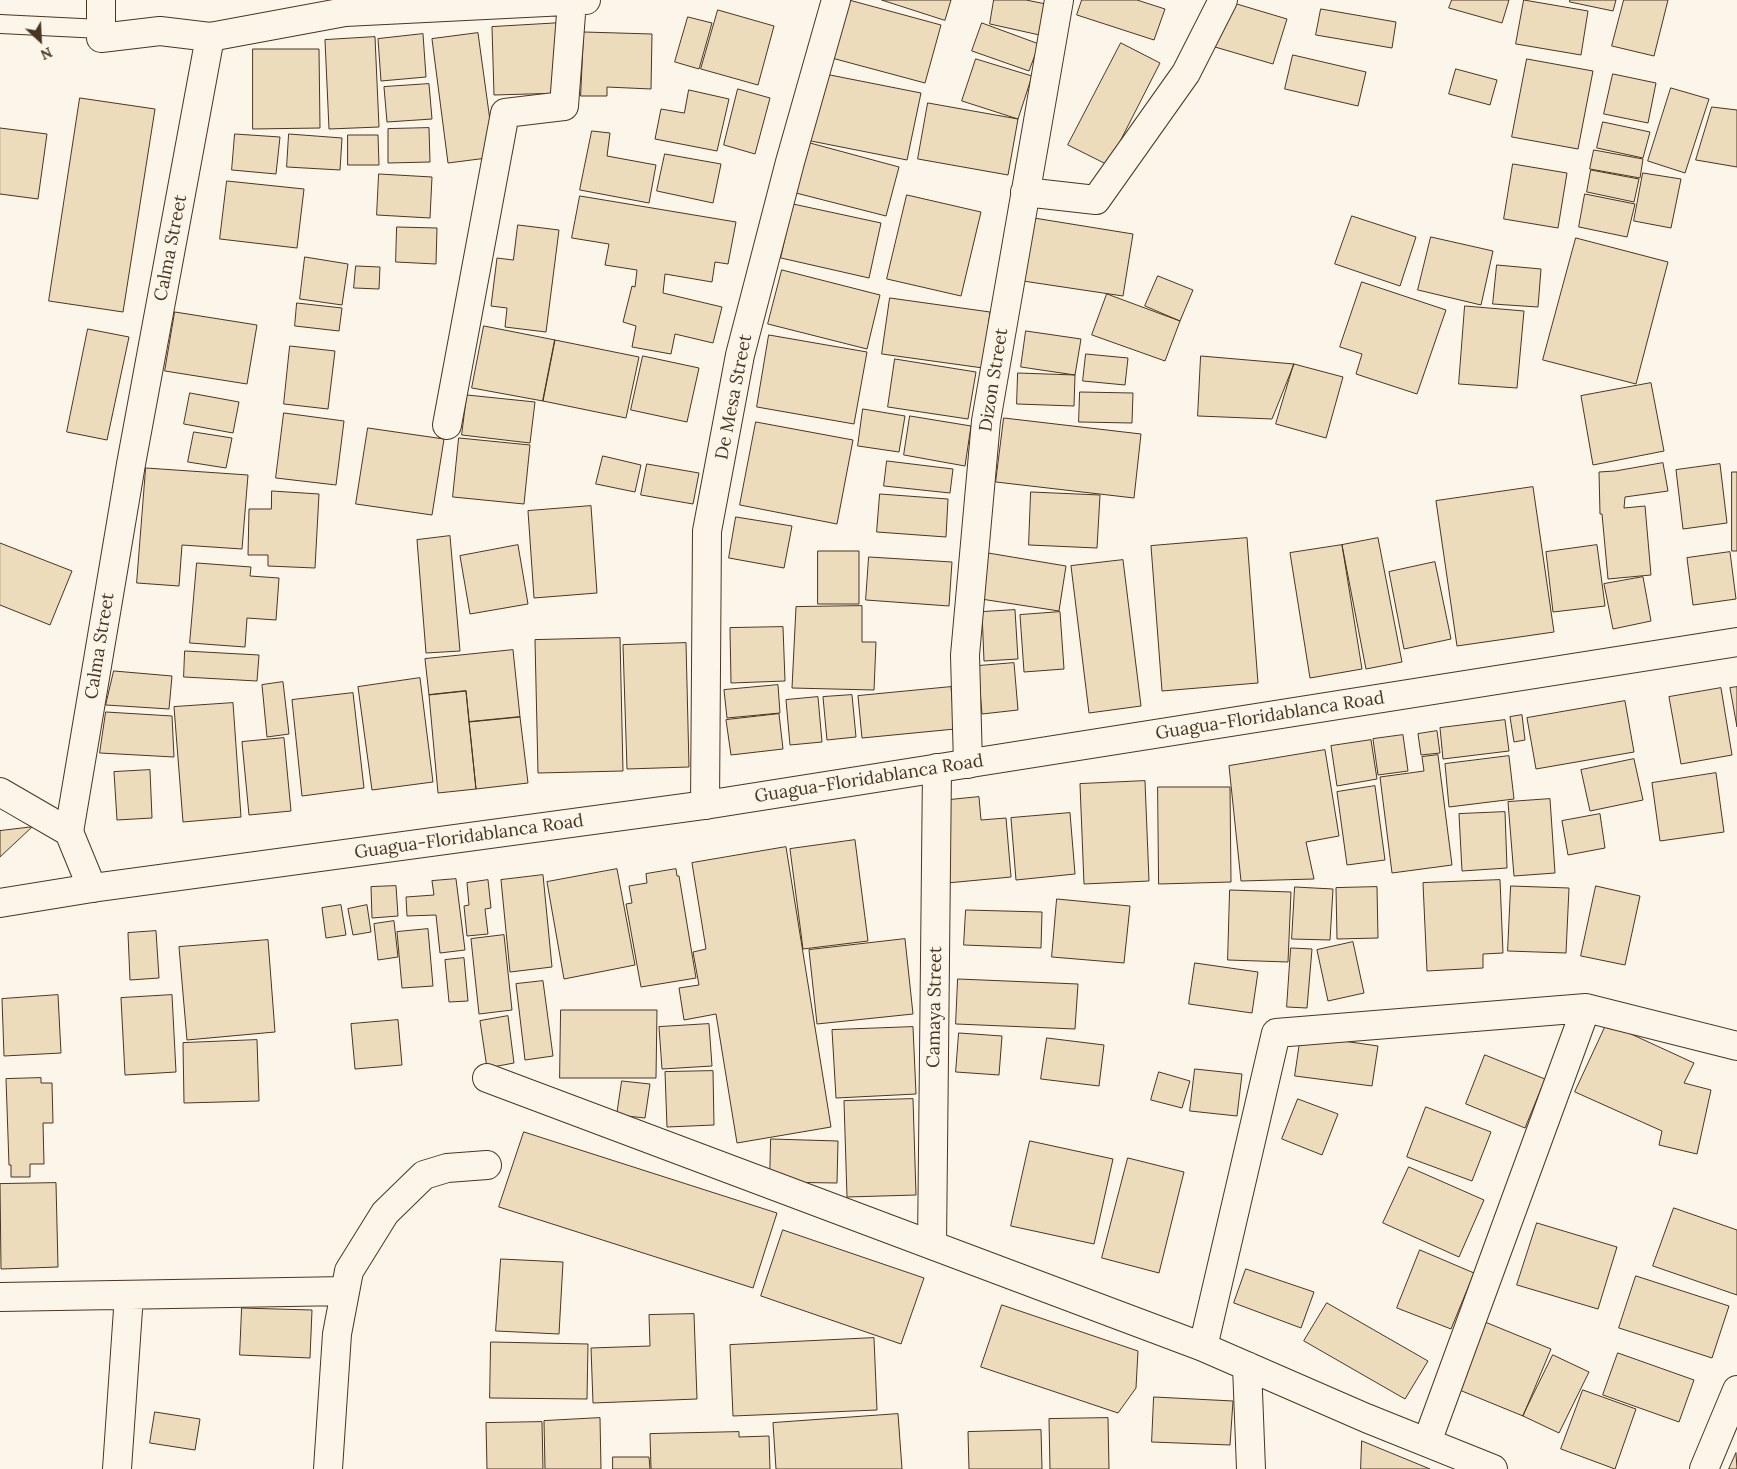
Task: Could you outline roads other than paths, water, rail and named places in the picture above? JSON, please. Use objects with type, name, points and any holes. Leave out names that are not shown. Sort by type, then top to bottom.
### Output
[{"type":"street","points":[[101,0],[101,38],[160,32],[210,37],[345,6],[586,0]]},
{"type":"street","points":[[447,425],[505,112],[564,106],[572,0]]},
{"type":"street","name":"De Mesa Street","points":[[705,805],[707,531],[740,355],[830,0]]},
{"type":"street","name":"Dizon Street","points":[[968,764],[965,655],[986,421],[1058,0]]},
{"type":"street","points":[[1024,192],[1096,200],[1186,74],[1223,0]]},
{"type":"street","name":"Calma Street","points":[[69,832],[131,464],[210,37]]},
{"type":"street","name":"Guagua-Floridablanca Road","points":[[0,903],[92,888],[705,805],[1737,642]]},
{"type":"street","name":"Camaya Street","points":[[932,1245],[937,768]]},
{"type":"street","points":[[0,792],[69,832],[92,888]]},
{"type":"street","points":[[1203,1347],[1276,1033],[1586,1008],[1737,1046]]},
{"type":"street","points":[[1426,1442],[1586,1008]]},
{"type":"street","points":[[488,1078],[1203,1347],[1366,1418],[1492,1469]]},
{"type":"street","points":[[328,1469],[337,1334],[349,1271],[384,1213],[424,1175],[447,1168],[488,1165]]},
{"type":"street","points":[[0,1297],[345,1291]]},
{"type":"street","points":[[117,1469],[129,1295]]},
{"type":"street","points":[[1248,1366],[1250,1469]]},
{"type":"street","points":[[1704,1469],[1737,1390]]},
{"type":"lane","points":[[0,24],[101,29]]}]
